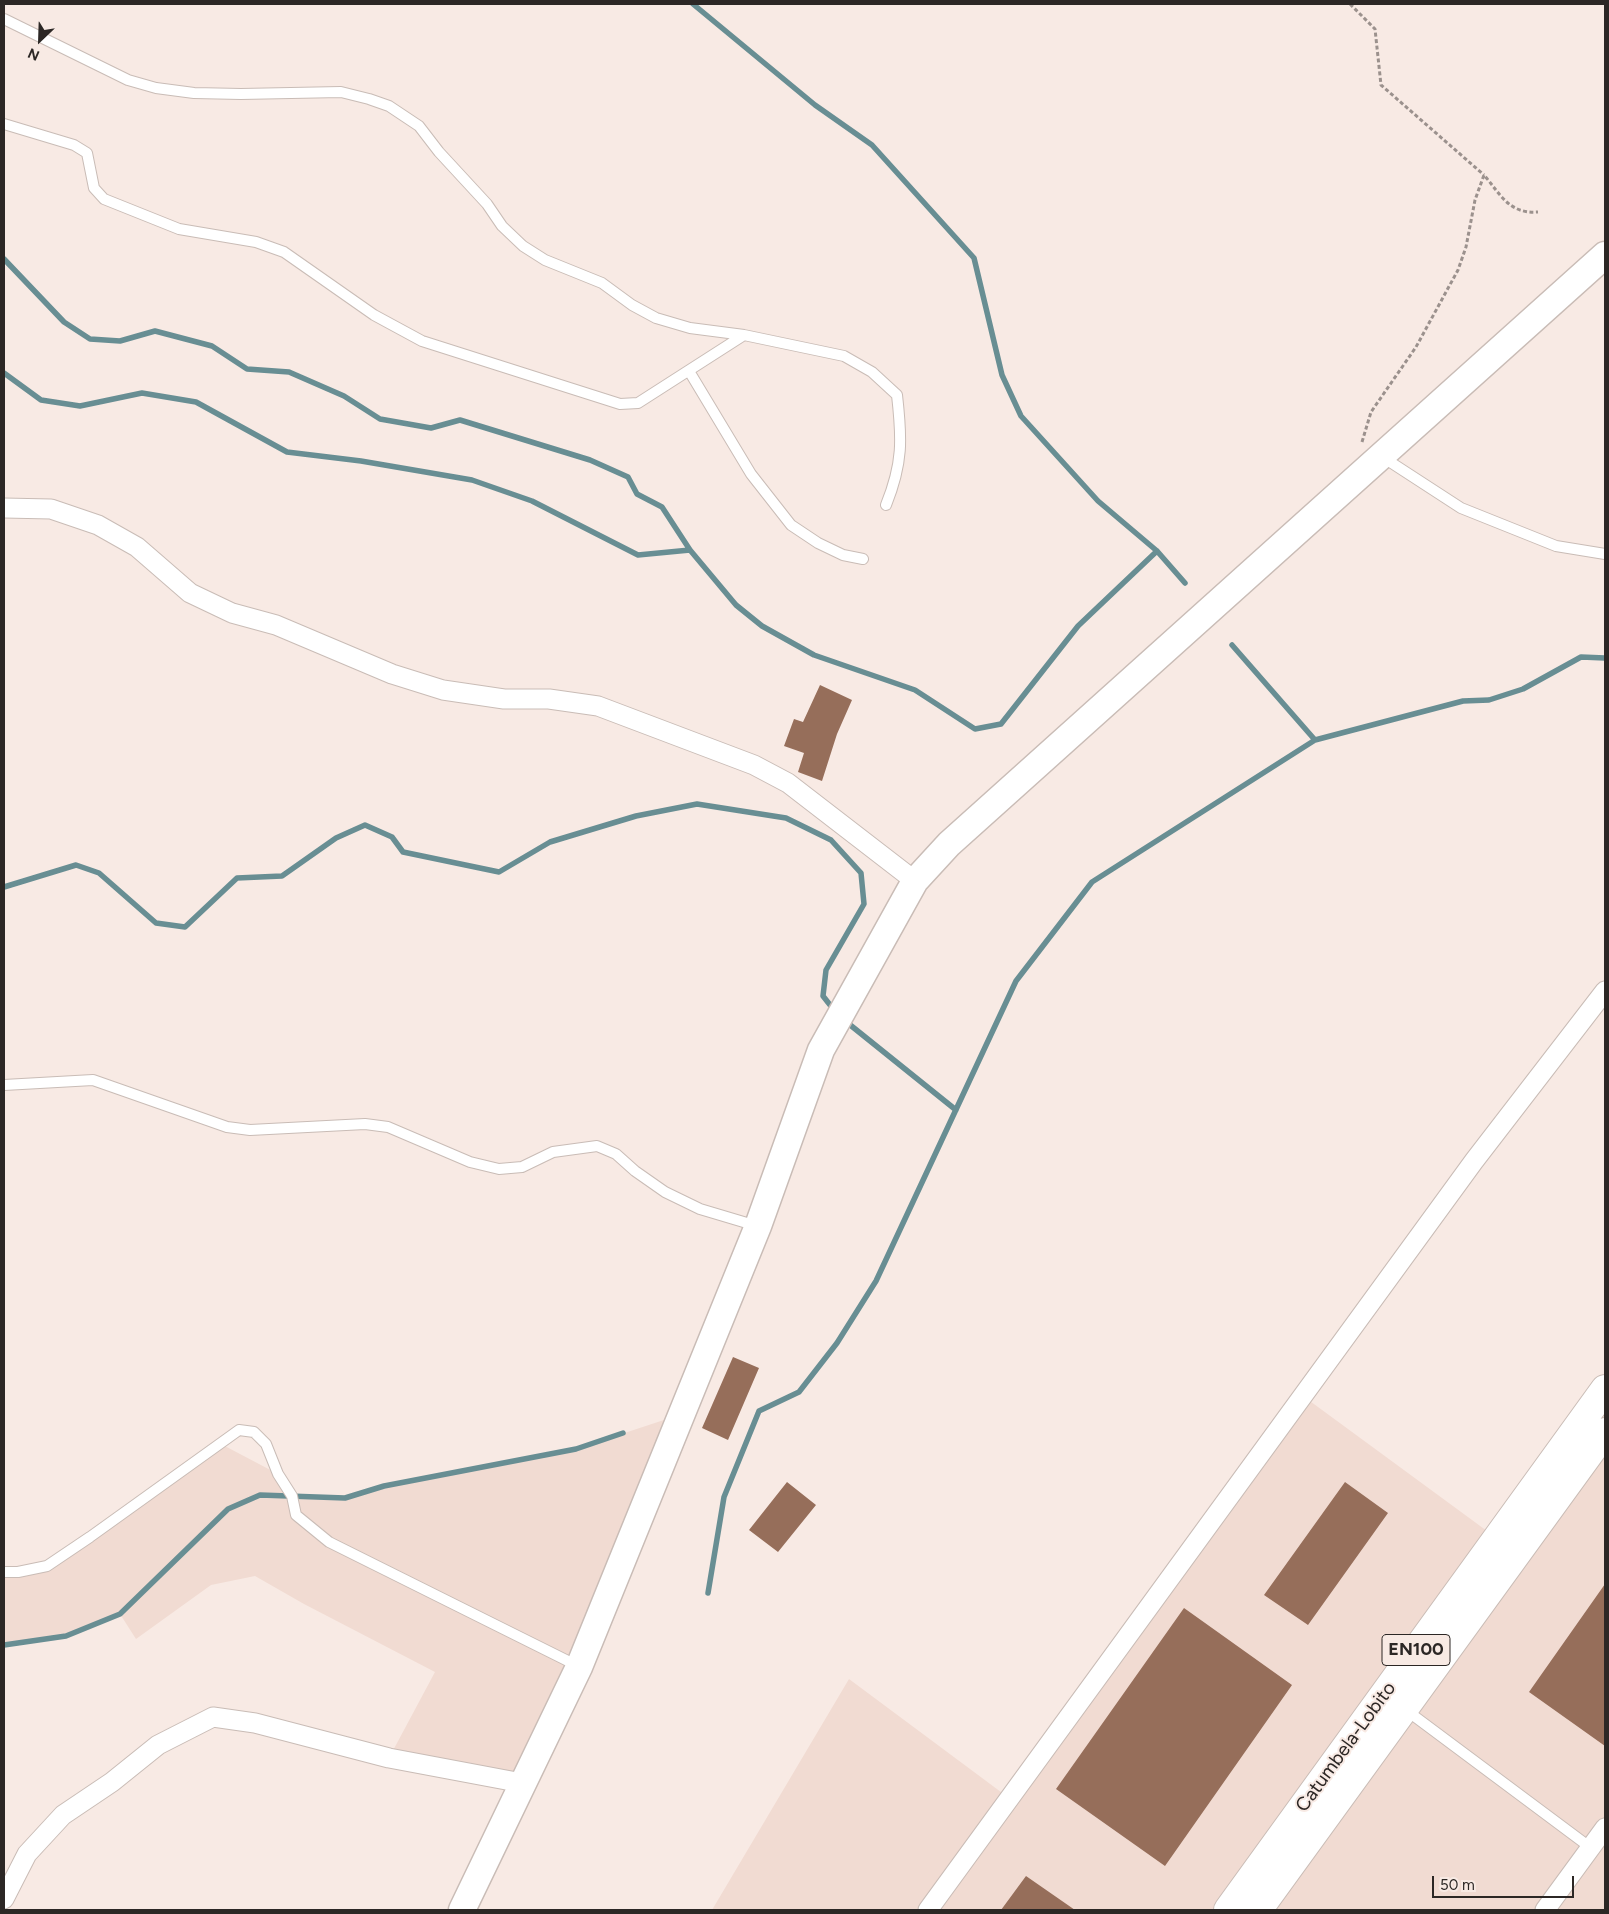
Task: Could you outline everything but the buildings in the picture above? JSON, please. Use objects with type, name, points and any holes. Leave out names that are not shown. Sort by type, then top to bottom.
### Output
[{"type":"highway","name":"Catumbela-Lobito","points":[[1228,1910],[1605,1389]]},
{"type":"highway","name":"Catumbela-Lobito","points":[[1258,1910],[1605,1432]]},
{"type":"street","points":[[462,1910],[579,1667],[758,1226],[821,1050],[915,881],[949,844],[1370,452],[1605,255]]},
{"type":"street","points":[[4,508],[51,509],[98,526],[137,547],[190,593],[232,613],[276,625],[392,674],[443,690],[504,699],[549,699],[598,706],[754,765],[788,783],[915,881]]},
{"type":"street","points":[[928,1910],[1474,1161],[1605,991]]},
{"type":"street","points":[[4,1899],[27,1854],[63,1815],[112,1782],[158,1746],[213,1717],[255,1723],[389,1758],[522,1783]]},
{"type":"street","points":[[1545,1910],[1605,1828]]},
{"type":"lane","points":[[4,19],[128,80],[156,88],[241,94],[341,92],[389,106],[419,126],[439,152],[487,204],[502,226],[524,246],[545,260],[602,283],[632,306],[656,318],[690,328],[744,335],[844,356],[872,372],[897,395],[901,429],[900,462],[896,481],[886,505]]},
{"type":"lane","points":[[4,124],[74,145],[87,154],[94,188],[104,199],[179,229],[256,242],[284,252],[374,315],[422,341],[620,404],[638,403],[744,335]]},
{"type":"lane","points":[[688,371],[752,474],[791,525],[818,543],[842,554],[863,559]]},
{"type":"lane","points":[[1370,452],[1461,508],[1556,546],[1605,554]]},
{"type":"lane","points":[[4,1086],[93,1080],[227,1127],[250,1130],[364,1124],[388,1127],[470,1162],[498,1169],[522,1167],[553,1152],[597,1146],[616,1154],[635,1171],[665,1192],[700,1209],[758,1226]]},
{"type":"lane","points":[[4,1572],[18,1572],[46,1566],[90,1537],[239,1430],[254,1432],[266,1444],[278,1474],[292,1496],[296,1515],[329,1542],[579,1667]]},
{"type":"lane","points":[[1404,1709],[1591,1848]]},
{"type":"path","points":[[1350,4],[1375,29],[1381,85],[1484,175],[1510,206],[1518,211],[1538,212]]},
{"type":"path","points":[[1370,452],[1371,412],[1416,347],[1458,270],[1466,247],[1475,200],[1484,175]]},
{"type":"shaded area","points":[[1303,1396],[1517,1553],[1605,1432],[1605,1910],[712,1910],[849,1679],[1009,1798]]},
{"type":"shaded area","points":[[670,1418],[522,1783],[389,1758],[435,1672],[304,1604],[255,1576],[211,1585],[136,1639],[120,1614],[66,1636],[4,1645],[4,1572],[47,1566],[221,1444],[278,1474],[292,1496],[345,1498],[384,1486],[576,1449]]},
{"type":"waterway","points":[[693,4],[815,105],[872,145],[974,258],[1002,375],[1021,416],[1098,501],[1157,551],[1185,583]]},
{"type":"waterway","points":[[4,259],[64,322],[90,339],[120,341],[155,331],[212,346],[247,369],[289,372],[344,396],[380,419],[431,428],[460,420],[590,460],[628,477],[637,494],[662,507],[690,550],[736,605],[762,626],[814,655],[915,690],[975,729],[1001,724],[1078,626],[1157,551]]},
{"type":"waterway","points":[[4,373],[41,400],[80,406],[142,393],[196,402],[287,452],[361,461],[472,480],[532,501],[638,555],[690,550]]},
{"type":"waterway","points":[[1232,645],[1315,740]]},
{"type":"waterway","points":[[708,1593],[724,1497],[759,1411],[799,1392],[837,1343],[876,1281],[1016,981],[1092,882],[1315,740],[1463,701],[1489,700],[1523,689],[1581,657],[1605,658]]},
{"type":"waterway","points":[[4,887],[76,865],[99,873],[156,923],[185,927],[237,878],[282,876],[336,838],[365,825],[392,837],[403,852],[499,872],[550,842],[636,816],[697,804],[786,818],[831,840],[861,873],[864,904],[826,970],[823,996],[834,1010]]},
{"type":"waterway","points":[[844,1020],[956,1110]]},
{"type":"waterway","points":[[4,1645],[66,1636],[120,1614],[228,1509],[260,1495],[345,1498],[384,1486],[576,1449],[623,1433]]}]
